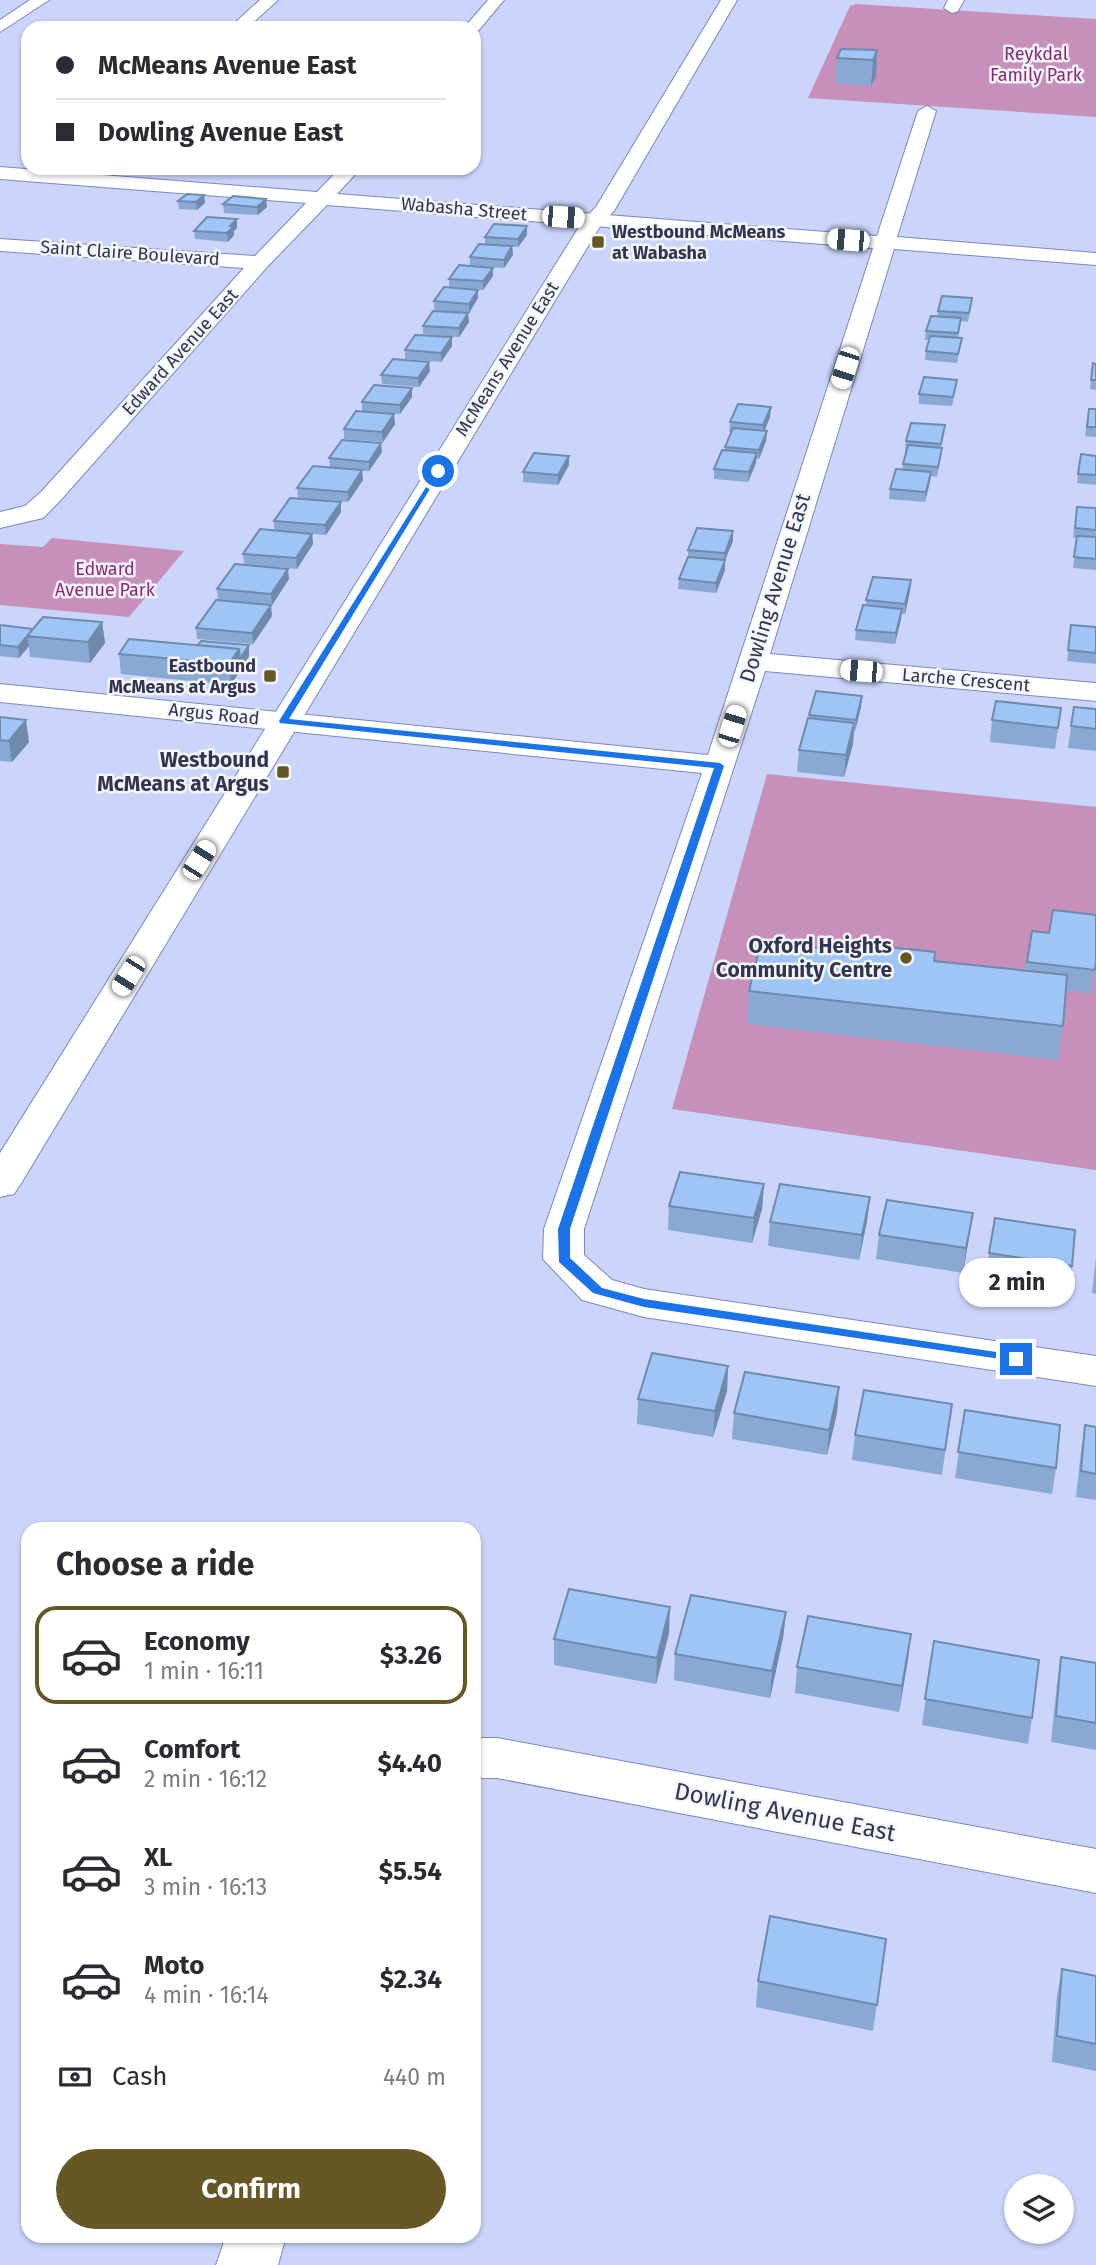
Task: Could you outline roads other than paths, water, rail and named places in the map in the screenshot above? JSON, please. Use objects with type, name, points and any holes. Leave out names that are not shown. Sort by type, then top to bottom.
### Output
[{"type":"street","points":[[0,27],[41,0]]},
{"type":"street","points":[[245,21],[270,0]]},
{"type":"street","points":[[478,21],[496,0]]},
{"type":"street","name":"McMeans Avenue East","points":[[0,1185],[594,219],[604,211],[729,0]]},
{"type":"street","name":"Dowling Avenue East","points":[[927,111],[720,766],[564,1229],[564,1259],[597,1290],[644,1303],[1096,1371]]},
{"type":"street","name":"Wabasha Street","points":[[0,173],[21,173]]},
{"type":"street","name":"Wabasha Street","points":[[87,175],[323,198],[1096,259]]},
{"type":"street","name":"Edward Avenue East","points":[[0,520],[34,512],[50,496],[260,263],[344,175]]},
{"type":"street","name":"Saint Claire Boulevard","points":[[0,245],[260,263]]},
{"type":"street","name":"Larche Crescent","points":[[752,661],[1096,692]]},
{"type":"street","name":"Argus Road","points":[[0,693],[720,766]]},
{"type":"street","name":"Dowling Avenue East","points":[[481,1758],[497,1758],[1096,1871]]},
{"type":"street","points":[[247,2265],[254,2243]]},
{"type":"place","name":"Westbound McMeans at Wabasha","points":[[598,242]]},
{"type":"place","name":"Eastbound McMeans at Argus","points":[[270,676]]},
{"type":"place","name":"Westbound McMeans at Argus","points":[[283,772]]},
{"type":"place","name":"Oxford Heights Community Centre","points":[[906,958]]},
{"type":"park label","name":"Reykdal Family Park","points":[[1036,64]]},
{"type":"park label","name":"Edward Avenue Park","points":[[105,579]]}]
